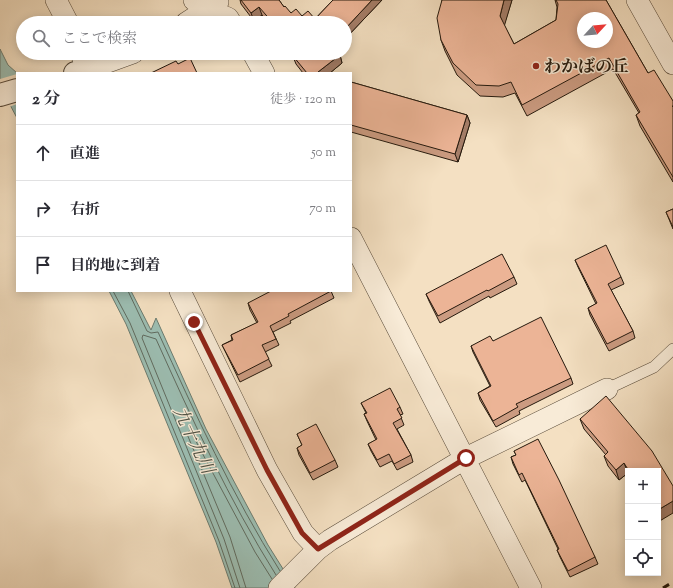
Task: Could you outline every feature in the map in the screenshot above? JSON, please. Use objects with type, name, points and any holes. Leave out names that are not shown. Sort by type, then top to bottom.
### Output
[{"type":"street","points":[[56,0],[64,16]]},
{"type":"street","points":[[637,0],[673,64]]},
{"type":"street","points":[[193,16],[207,3],[225,16]]},
{"type":"street","points":[[82,68],[109,60]]},
{"type":"street","points":[[257,60],[263,72]]},
{"type":"street","points":[[0,95],[16,90]]},
{"type":"street","points":[[352,240],[466,458],[531,588]]},
{"type":"street","points":[[180,292],[267,470],[314,553]]},
{"type":"street","points":[[279,588],[314,553],[466,458],[607,389]]},
{"type":"lane","points":[[607,389],[654,367],[673,349]]},
{"type":"water","points":[[0,49],[8,65],[16,72],[16,116],[0,86]]},
{"type":"water","name":"九十九川","points":[[110,292],[132,292],[151,330],[156,318],[206,429],[268,545],[295,588],[232,588],[216,542],[126,324]]},
{"type":"pier","points":[[16,74],[16,104],[9,107],[0,91],[0,79]]},
{"type":"building","points":[[241,0],[279,0],[291,13],[296,9],[302,16],[267,16],[259,7],[251,13]]},
{"type":"building","points":[[333,0],[372,0],[352,21],[352,16],[318,16]]},
{"type":"building","name":"わかばの丘","points":[[442,0],[504,0],[500,16],[514,44],[556,20],[558,4],[556,0],[606,0],[613,12],[577,12],[577,48],[613,48],[613,12],[648,73],[654,70],[673,101],[673,177],[636,115],[640,112],[609,58],[522,105],[511,82],[499,86],[476,85],[453,63],[441,40],[437,18]]},
{"type":"building","points":[[308,11],[312,16],[302,16]]},
{"type":"building","points":[[186,60],[191,60],[197,72],[153,72],[176,61],[178,64]]},
{"type":"building","points":[[296,60],[334,60],[318,72],[306,72]]},
{"type":"building","points":[[352,82],[467,115],[455,154],[352,125]]},
{"type":"building","points":[[673,209],[673,227],[666,212]]},
{"type":"building","points":[[606,245],[621,277],[608,284],[633,331],[607,344],[588,308],[597,303],[575,260]]},
{"type":"building","points":[[502,254],[514,277],[438,316],[426,294]]},
{"type":"building","points":[[269,292],[329,292],[288,314],[289,316],[270,326],[276,339],[262,345],[269,359],[238,375],[222,345],[233,340],[231,335],[258,322],[248,303]]},
{"type":"building","points":[[541,317],[571,378],[516,404],[518,407],[493,421],[478,393],[491,386],[471,346],[490,336],[493,341]]},
{"type":"building","points":[[390,388],[400,407],[397,409],[402,418],[393,423],[411,455],[394,464],[389,454],[377,460],[368,444],[377,439],[364,414],[367,413],[361,403]]},
{"type":"building","points":[[606,396],[652,451],[673,486],[673,501],[661,508],[661,468],[627,468],[624,463],[616,470],[604,456],[608,452],[580,419]]},
{"type":"building","points":[[316,424],[335,460],[310,473],[297,448],[302,445],[297,434]]},
{"type":"building","points":[[538,439],[595,557],[568,571],[557,550],[559,549],[522,473],[519,475],[511,457],[516,455],[514,451]]},
{"type":"railway","points":[[663,588],[673,582]]},
{"type":"place","name":"わかばの丘","points":[[536,66]]},
{"type":"route","points":[[194,322],[267,470],[302,533],[318,549],[330,540],[466,458]]}]
